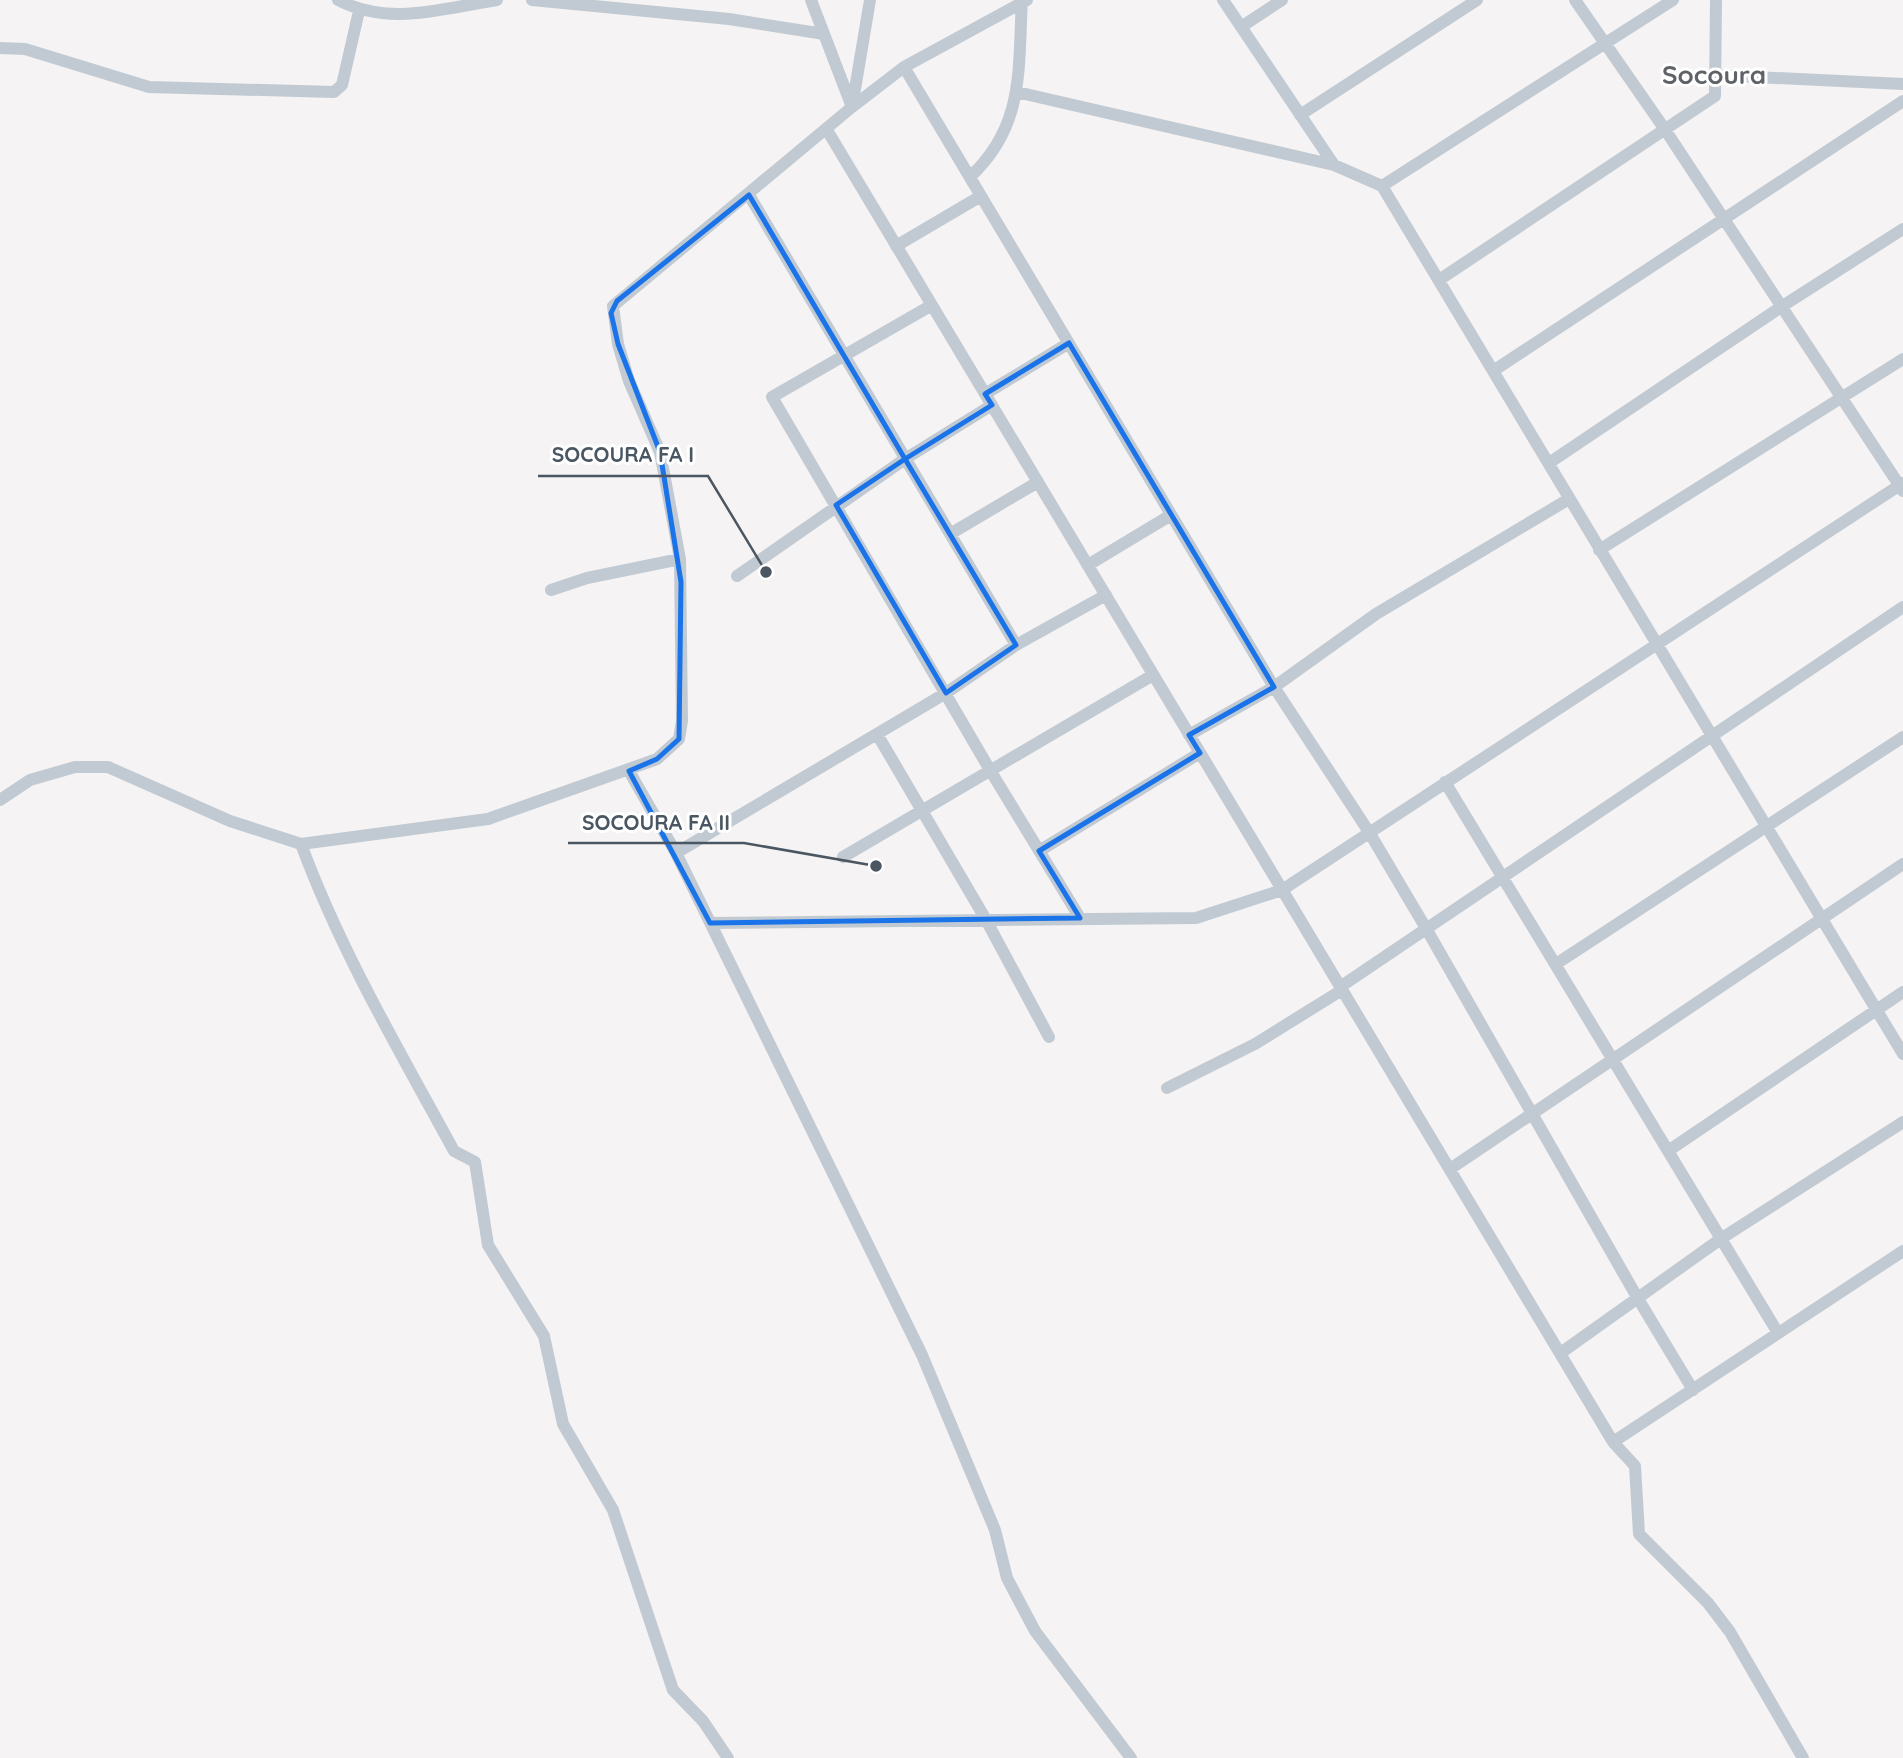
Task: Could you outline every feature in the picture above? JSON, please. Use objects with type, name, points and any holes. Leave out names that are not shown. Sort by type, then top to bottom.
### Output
[{"type":"street","points":[[338,0],[359,11],[407,16],[497,0]]},
{"type":"street","points":[[532,0],[729,19],[824,34]]},
{"type":"street","points":[[811,0],[852,107]]},
{"type":"street","points":[[852,107],[870,0]]},
{"type":"street","points":[[1223,0],[1334,165]]},
{"type":"street","points":[[1241,27],[1282,0]]},
{"type":"street","points":[[1300,115],[1477,0]]},
{"type":"street","points":[[710,923],[985,918],[1196,918],[1282,890],[1902,487],[1666,131],[1575,0]]},
{"type":"street","points":[[1382,186],[1673,0]]},
{"type":"street","points":[[1438,280],[1715,96],[1716,0]]},
{"type":"street","points":[[0,800],[30,780],[75,767],[108,767],[230,821],[301,844],[475,822],[629,771],[657,759],[679,739],[682,721],[680,559],[660,452],[629,381],[611,313],[617,301],[904,67],[1024,1]]},
{"type":"street","points":[[970,177],[1004,136],[1017,92],[1024,1]]},
{"type":"street","points":[[0,48],[25,49],[149,87],[334,92],[342,85],[359,11]]},
{"type":"street","points":[[904,67],[1274,687],[1369,832],[1693,1390]]},
{"type":"street","points":[[1714,75],[1903,84]]},
{"type":"street","points":[[1017,92],[1334,165],[1382,186],[1903,1054]]},
{"type":"street","points":[[1493,372],[1903,102]]},
{"type":"street","points":[[827,130],[1562,1352],[1613,1442],[1635,1466],[1639,1534],[1708,1603],[1730,1632],[1803,1758]]},
{"type":"street","points":[[748,195],[846,354],[1016,645]]},
{"type":"street","points":[[896,246],[981,195]]},
{"type":"street","points":[[1549,463],[1781,307],[1903,229]]},
{"type":"street","points":[[932,305],[772,397],[990,771],[1080,918]]},
{"type":"street","points":[[985,394],[1069,343]]},
{"type":"street","points":[[1599,550],[1842,400],[1903,359]]},
{"type":"street","points":[[737,576],[836,505],[992,405]]},
{"type":"street","points":[[950,534],[1038,482]]},
{"type":"street","points":[[1189,735],[1274,687],[1376,614],[1569,499]]},
{"type":"street","points":[[1088,565],[1171,515]]},
{"type":"street","points":[[551,590],[587,578],[680,559]]},
{"type":"street","points":[[676,853],[946,693],[1016,645],[1106,595]]},
{"type":"street","points":[[1167,1088],[1255,1044],[1341,988],[1903,607]]},
{"type":"street","points":[[843,857],[1153,674]]},
{"type":"street","points":[[877,734],[920,812],[985,918],[1049,1037]]},
{"type":"street","points":[[1556,964],[1903,737]]},
{"type":"street","points":[[1039,851],[1200,752]]},
{"type":"street","points":[[629,771],[676,853],[922,1355],[995,1530],[1007,1578],[1035,1631],[1132,1758]]},
{"type":"street","points":[[1445,782],[1778,1333]]},
{"type":"street","points":[[301,844],[320,895],[358,976],[454,1151],[475,1162],[488,1245],[544,1336],[563,1424],[613,1510],[673,1690],[703,1721],[727,1758]]},
{"type":"street","points":[[1450,1168],[1903,864]]},
{"type":"street","points":[[1668,1151],[1903,992]]},
{"type":"street","points":[[1562,1352],[1722,1238],[1903,1122]]},
{"type":"street","points":[[1613,1442],[1903,1251]]},
{"type":"highlighted area","points":[[749,195],[905,459],[992,405],[985,394],[1069,343],[1274,687],[1189,735],[1200,753],[1039,851],[1080,918],[710,923],[629,771],[657,759],[679,739],[681,582],[660,452],[618,344],[611,313],[617,301]],"holes":[[[905,459],[1016,645],[946,693],[836,505]]]},
{"type":"place","name":"SOCOURA FA I","points":[[766,572]]},
{"type":"place","name":"SOCOURA FA II","points":[[876,866]]},
{"type":"district","name":"Socoura","points":[[1714,75]]}]
